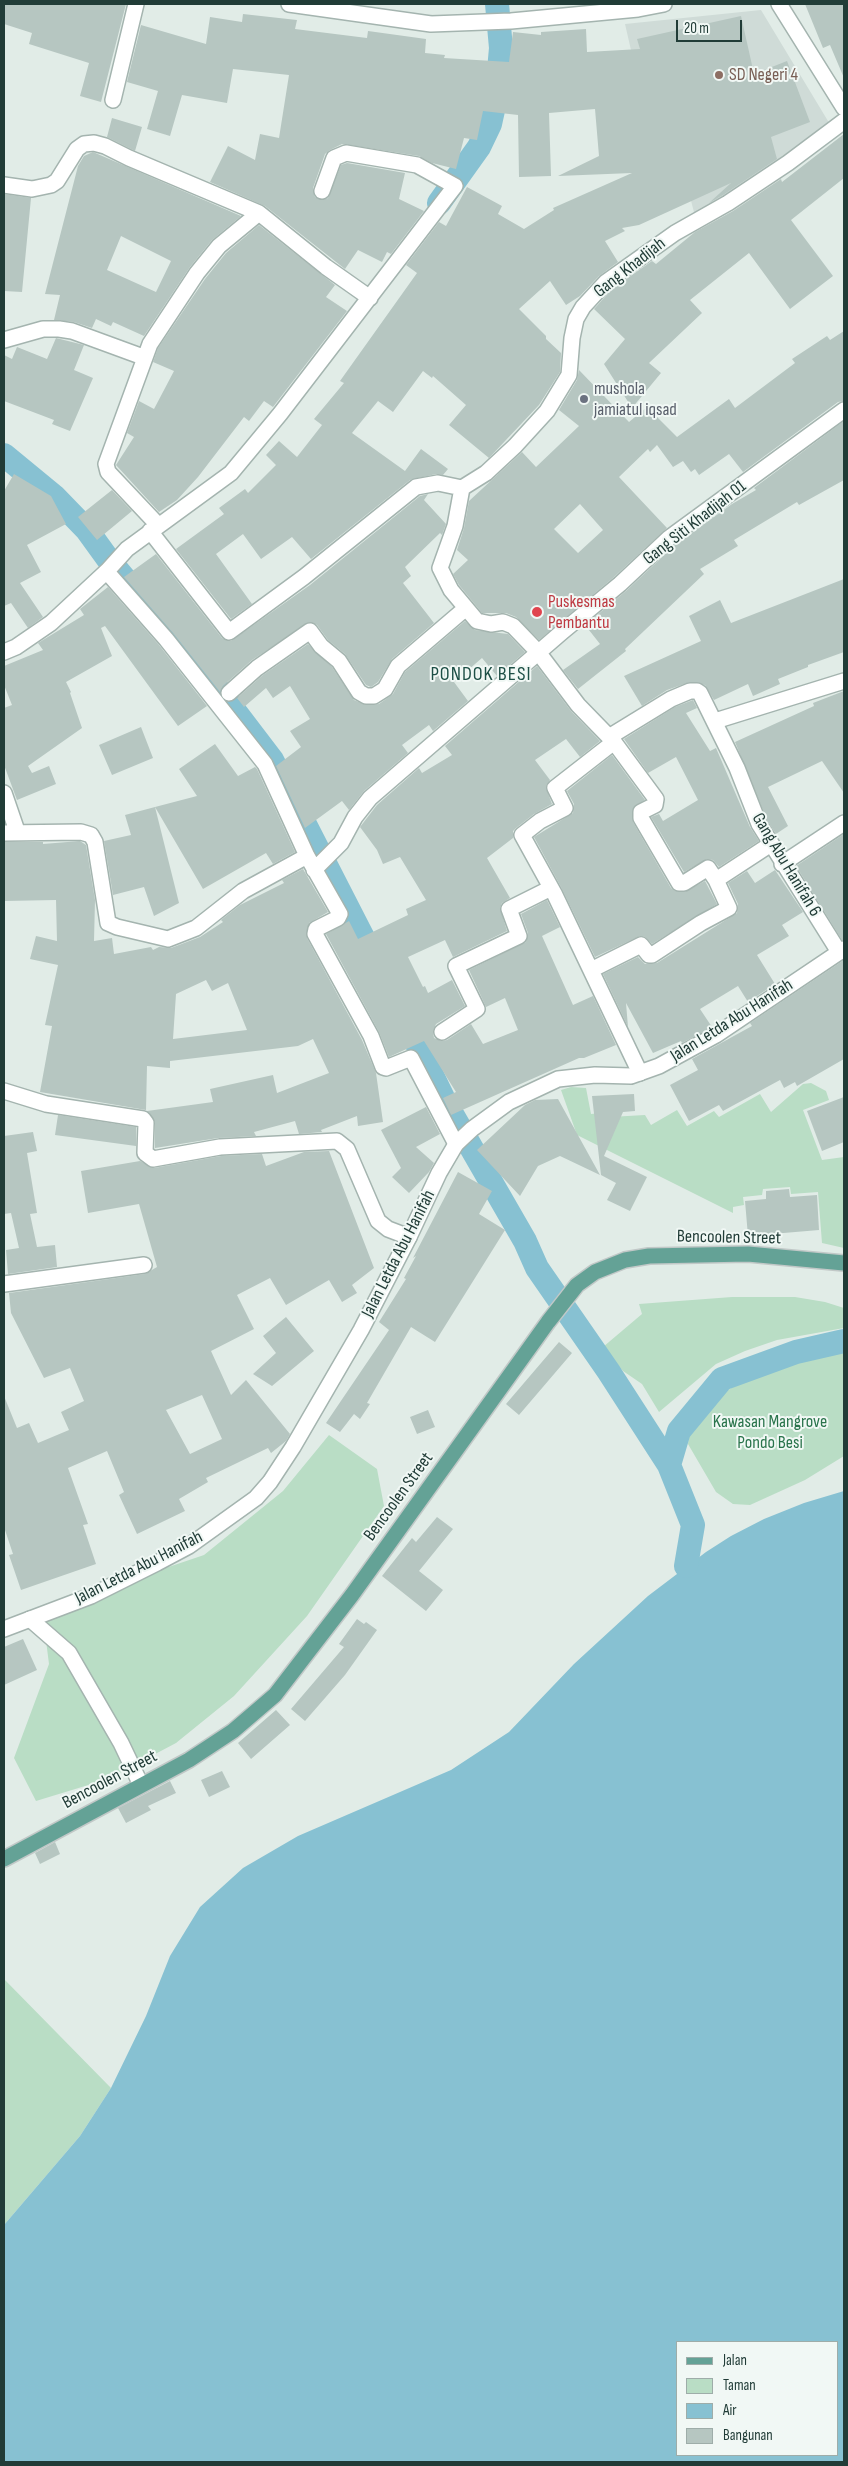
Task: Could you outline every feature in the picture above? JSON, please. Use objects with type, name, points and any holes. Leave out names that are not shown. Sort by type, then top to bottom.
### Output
[{"type":"main road","name":"Bencoolen Street","points":[[4,1859],[189,1760],[233,1731],[275,1695],[352,1595],[548,1322],[577,1285],[602,1268],[625,1260],[650,1256],[748,1254],[844,1262]]},
{"type":"street","points":[[113,100],[136,4]]},
{"type":"street","points":[[291,4],[431,24],[474,24],[638,10],[664,4]]},
{"type":"street","points":[[779,4],[844,108]]},
{"type":"street","name":"Gang Khadijah","points":[[462,488],[486,473],[515,446],[547,411],[569,375],[572,333],[576,319],[582,307],[606,282],[675,233],[728,203],[788,163],[844,121]]},
{"type":"street","points":[[4,185],[32,189],[51,185],[57,181],[77,149],[87,143],[105,146],[259,213],[365,294]]},
{"type":"street","points":[[4,652],[16,647],[51,622],[110,568],[154,524],[206,493],[230,473],[280,414],[365,294],[452,185],[417,166],[346,153],[334,158],[322,191]]},
{"type":"street","points":[[259,213],[219,246],[164,321],[143,357],[106,466],[108,472],[154,524],[229,632],[304,577],[416,487],[438,483],[462,488],[455,526],[440,568],[451,590],[480,622],[503,622],[513,626],[538,652],[578,705],[612,739],[656,798],[655,805],[641,812],[641,818],[678,881],[682,884],[708,868],[716,880],[729,908],[701,923],[652,955],[649,955],[641,945],[591,970]]},
{"type":"street","points":[[4,340],[43,329],[59,328],[143,357]]},
{"type":"street","name":"Gang Siti Khadijah 01","points":[[10,832],[81,832],[91,835],[95,842],[108,923],[162,938],[176,937],[196,928],[243,891],[312,864],[332,854],[341,843],[355,817],[370,798],[538,652],[620,584],[670,538],[844,410]]},
{"type":"street","points":[[110,568],[265,764],[312,864],[340,916],[316,929],[314,933],[371,1036],[383,1067],[386,1068],[411,1058],[458,1142]]},
{"type":"street","points":[[229,693],[257,668],[310,631],[321,646],[339,661],[359,692],[366,696],[374,696],[385,689],[398,666],[466,608]]},
{"type":"street","points":[[715,721],[844,681]]},
{"type":"street","name":"Gang Abu Hanifah 6","points":[[551,888],[522,835],[540,821],[565,808],[554,789],[612,739],[659,706],[692,691],[700,693],[715,721],[736,768],[749,804],[782,864],[842,950]]},
{"type":"street","points":[[4,793],[10,832]]},
{"type":"street","points":[[782,864],[844,823]]},
{"type":"street","points":[[716,880],[771,844]]},
{"type":"street","points":[[442,1032],[476,1009],[456,970],[456,966],[519,936],[509,909],[551,888],[640,1073]]},
{"type":"street","name":"Jalan Letda Abu Hanifah","points":[[4,1629],[91,1596],[157,1563],[189,1546],[256,1498],[270,1482],[293,1446],[361,1330],[409,1237],[439,1173],[458,1142],[472,1129],[509,1102],[558,1079],[595,1075],[631,1076],[659,1066],[716,1035],[842,950]]},
{"type":"street","points":[[4,1090],[46,1104],[143,1119],[146,1123],[145,1153],[152,1159],[220,1147],[337,1141],[347,1149],[378,1221],[388,1229],[409,1237]]},
{"type":"street","points":[[4,1284],[144,1265]]},
{"type":"street","points":[[30,1619],[69,1654],[121,1743],[141,1785]]},
{"type":"shaded area","name":"SD Negeri 4","points":[[761,10],[831,126],[695,216],[689,193],[665,198],[625,24]]},
{"type":"green space","points":[[811,1083],[826,1091],[829,1100],[803,1110],[822,1160],[844,1157],[844,1248],[822,1243],[818,1192],[791,1194],[790,1187],[763,1189],[762,1195],[743,1197],[744,1205],[733,1207],[733,1213],[577,1135],[561,1090],[571,1087],[586,1088],[591,1114],[609,1112],[610,1117],[645,1115],[651,1125],[677,1110],[687,1126],[714,1111],[719,1117],[760,1094],[771,1112],[803,1084]]},
{"type":"green space","name":"Kawasan Mangrove Pondo Besi","points":[[732,1297],[795,1297],[825,1302],[844,1308],[844,1328],[777,1340],[716,1364],[659,1412],[642,1384],[623,1371],[603,1347],[642,1314],[639,1304]]},
{"type":"green space","name":"Kawasan Mangrove Pondo Besi","points":[[844,1348],[844,1456],[805,1480],[750,1505],[733,1504],[716,1492],[688,1444],[689,1435],[696,1419],[714,1398],[747,1379],[817,1355]]},
{"type":"green space","points":[[329,1435],[377,1469],[384,1506],[307,1616],[234,1696],[176,1743],[108,1779],[36,1801],[14,1758],[49,1664],[43,1617],[142,1576],[204,1555],[283,1491]]},
{"type":"green space","points":[[4,1979],[111,2088],[80,2136],[4,2225]]},
{"type":"water","points":[[844,1491],[844,2462],[4,2462],[4,2225],[80,2136],[111,2088],[146,2016],[170,1956],[200,1907],[243,1868],[298,1836],[451,1770],[509,1732],[574,1664],[648,1596],[706,1552],[731,1536],[764,1519],[804,1503]]},
{"type":"building","points":[[4,4],[126,4],[101,102],[80,96],[89,63],[29,44],[32,33],[4,24]]},
{"type":"building","points":[[805,4],[844,4],[844,78],[830,45],[823,48]]},
{"type":"building","points":[[243,14],[297,20],[295,29],[367,38],[368,31],[426,39],[425,53],[445,55],[444,58],[509,62],[513,32],[541,35],[541,32],[586,29],[587,52],[640,49],[637,39],[741,16],[754,74],[787,61],[810,122],[771,137],[777,159],[709,203],[731,183],[639,225],[622,228],[625,231],[605,241],[618,262],[599,276],[580,296],[566,305],[550,281],[519,309],[561,353],[560,372],[539,405],[489,458],[449,425],[466,405],[433,376],[432,378],[423,371],[393,412],[378,401],[352,433],[405,471],[421,449],[448,469],[443,475],[436,474],[410,480],[311,559],[292,537],[261,559],[243,534],[216,554],[252,604],[231,619],[176,549],[224,514],[219,508],[245,489],[248,493],[276,465],[266,455],[279,441],[297,457],[322,425],[314,419],[344,383],[340,381],[417,273],[406,265],[439,222],[446,226],[467,187],[502,206],[498,214],[524,229],[554,210],[553,208],[632,173],[558,176],[599,156],[595,109],[549,113],[551,176],[519,177],[518,115],[483,111],[477,140],[464,138],[456,169],[432,163],[419,156],[342,144],[325,154],[313,188],[315,197],[323,200],[328,198],[341,165],[347,163],[405,173],[399,199],[424,211],[391,254],[387,252],[382,262],[358,250],[345,269],[265,206],[210,182],[228,146],[255,160],[260,134],[279,138],[289,75],[233,69],[227,103],[182,95],[170,136],[147,129],[158,91],[127,82],[141,25],[206,44],[210,17],[242,22]]},
{"type":"building","points":[[112,118],[142,127],[135,151],[107,137]]},
{"type":"building","points":[[844,134],[844,178],[791,220],[833,276],[790,309],[749,253],[690,300],[702,313],[649,363],[661,373],[632,408],[604,364],[625,339],[594,309],[612,289],[652,261],[656,264],[695,232],[733,211],[781,179],[782,182]]},
{"type":"building","points":[[93,152],[241,216],[212,240],[190,267],[144,336],[113,322],[111,326],[96,319],[92,328],[74,322],[54,320],[60,295],[45,294],[78,166],[84,156]],"holes":[[[121,236],[171,261],[156,292],[107,270]]]},
{"type":"building","points":[[4,194],[31,198],[22,292],[4,291]]},
{"type":"building","points":[[259,225],[335,285],[326,297],[347,311],[273,407],[264,401],[249,421],[244,417],[198,477],[177,500],[159,512],[116,465],[134,437],[127,433],[139,401],[154,409],[174,371],[153,362],[158,348],[205,279],[226,253]]},
{"type":"building","points":[[844,331],[844,401],[838,402],[743,472],[729,454],[699,475],[695,469],[691,472],[683,461],[673,467],[657,445],[650,452],[648,449],[619,477],[667,528],[614,577],[539,640],[516,617],[506,613],[482,613],[459,585],[453,574],[468,560],[457,550],[464,528],[469,501],[522,452],[536,467],[579,426],[559,410],[577,380],[579,370],[629,422],[647,407],[677,437],[729,399],[735,408],[795,363],[792,359],[827,336],[830,340]],"holes":[[[580,504],[603,530],[578,553],[554,529]]]},
{"type":"building","points":[[56,338],[84,345],[74,370],[93,378],[70,431],[52,424],[54,420],[4,401],[4,355],[12,359],[17,347],[47,359]]},
{"type":"building","points":[[844,421],[844,480],[799,505],[797,502],[734,540],[738,546],[700,569],[704,574],[625,649],[626,651],[578,689],[563,670],[600,644],[585,625],[626,591],[675,545],[732,504],[756,490],[754,488]]},
{"type":"building","points":[[14,474],[51,496],[66,524],[27,545],[41,572],[20,583],[43,617],[28,628],[11,603],[4,606],[4,491]]},
{"type":"building","points":[[112,490],[132,511],[97,540],[78,517]]},
{"type":"building","points":[[428,494],[424,500],[446,524],[442,535],[440,533],[405,567],[411,576],[403,583],[434,623],[392,659],[378,682],[371,687],[366,685],[345,654],[328,640],[317,625],[310,622],[252,660],[223,686],[220,692],[173,633],[124,577],[156,554],[222,638],[231,641],[310,585],[420,496]]},
{"type":"building","points":[[844,579],[844,652],[808,665],[808,667],[778,679],[780,684],[753,696],[748,684],[714,700],[705,685],[690,682],[667,690],[642,706],[624,676],[701,641],[689,616],[720,600],[731,623]]},
{"type":"building","points":[[108,587],[159,645],[207,706],[178,726],[105,626],[101,628],[112,656],[66,682],[82,728],[28,766],[32,773],[49,766],[56,784],[17,800],[4,765],[4,708],[12,705],[4,685],[4,666],[43,650],[38,643],[84,615],[80,609]]},
{"type":"building","points":[[465,621],[475,630],[508,634],[525,652],[497,676],[482,658],[454,682],[468,701],[433,731],[429,725],[402,745],[408,753],[364,791],[349,810],[342,801],[305,828],[276,766],[301,747],[290,731],[310,719],[290,686],[273,698],[266,688],[244,707],[237,698],[263,675],[308,644],[332,667],[354,700],[366,705],[379,704],[393,694],[405,672]]},
{"type":"building","points":[[537,666],[571,711],[600,741],[580,757],[566,739],[535,760],[550,780],[546,788],[552,804],[534,814],[516,828],[513,831],[513,838],[487,858],[510,898],[502,903],[500,908],[507,931],[453,957],[445,940],[408,957],[428,993],[452,980],[465,1006],[436,1024],[433,1032],[434,1038],[442,1041],[447,1040],[471,1024],[483,1044],[518,1030],[505,998],[486,1007],[469,970],[526,942],[528,933],[521,914],[547,900],[560,927],[542,936],[573,1005],[593,996],[616,1045],[584,1058],[579,1058],[451,1115],[443,1098],[456,1092],[424,1041],[389,1057],[379,1032],[326,934],[349,921],[358,939],[408,915],[406,909],[426,900],[400,857],[383,864],[377,850],[360,827],[377,805],[419,768],[422,773],[452,755],[445,746]]},
{"type":"building","points":[[844,691],[844,793],[822,761],[768,787],[788,826],[776,834],[767,820],[735,742],[814,706],[813,703]]},
{"type":"building","points":[[693,700],[697,708],[686,713],[710,751],[716,748],[750,827],[759,841],[719,867],[713,860],[707,859],[684,872],[651,817],[659,814],[663,821],[698,800],[676,757],[648,773],[624,739],[675,707]]},
{"type":"building","points":[[141,727],[153,758],[112,775],[99,745]]},
{"type":"building","points":[[215,744],[238,776],[255,767],[257,769],[295,852],[273,864],[266,853],[203,889],[155,807],[197,796],[179,769]]},
{"type":"building","points":[[612,755],[645,800],[633,808],[633,822],[671,888],[675,891],[685,892],[705,881],[717,904],[652,944],[645,937],[640,936],[595,957],[534,837],[573,813],[574,804],[567,791]]},
{"type":"building","points":[[155,807],[179,903],[154,916],[144,887],[113,895],[104,841],[131,835],[125,815]]},
{"type":"building","points":[[844,834],[844,940],[842,940],[796,866]]},
{"type":"building","points":[[80,841],[86,845],[95,900],[94,941],[112,938],[114,954],[151,947],[153,950],[159,947],[171,948],[200,937],[223,922],[221,920],[240,905],[284,883],[282,880],[303,869],[328,912],[309,923],[307,938],[362,1040],[376,1073],[383,1122],[358,1126],[357,1116],[321,1130],[322,1132],[299,1134],[295,1121],[254,1132],[256,1136],[218,1138],[155,1148],[155,1123],[147,1111],[213,1102],[210,1089],[273,1075],[277,1093],[329,1073],[313,1039],[298,1046],[170,1061],[170,1068],[147,1066],[146,1110],[40,1092],[52,1026],[45,1025],[58,965],[30,959],[36,936],[57,941],[56,900],[4,901],[4,842],[43,842],[43,844]],"holes":[[[206,980],[212,991],[228,983],[247,1030],[173,1039],[176,994]]]},
{"type":"building","points":[[775,870],[803,912],[782,925],[789,936],[757,955],[775,984],[748,1002],[738,986],[700,1009],[712,1027],[682,1043],[681,1041],[653,1053],[626,1003],[628,1027],[603,974],[638,957],[645,964],[657,963],[737,913],[738,904],[728,883],[747,871],[755,883]]},
{"type":"building","points":[[844,960],[844,1059],[797,1086],[795,1082],[784,1088],[780,1080],[723,1111],[719,1105],[689,1121],[670,1085],[698,1070],[692,1059],[752,1026],[750,1023]]},
{"type":"building","points":[[634,1094],[635,1111],[623,1112],[604,1156],[647,1177],[630,1211],[607,1200],[616,1183],[601,1175],[592,1096]]},
{"type":"building","points":[[844,1097],[844,1142],[822,1151],[807,1111]]},
{"type":"building","points":[[558,1099],[600,1175],[560,1156],[538,1166],[520,1196],[477,1150],[525,1105],[535,1100]]},
{"type":"building","points":[[426,1107],[440,1134],[416,1147],[434,1163],[429,1172],[409,1193],[392,1177],[401,1168],[381,1130]]},
{"type":"building","points":[[58,1115],[136,1127],[136,1146],[55,1135]]},
{"type":"building","points":[[33,1132],[37,1151],[27,1153],[37,1213],[30,1214],[37,1247],[55,1245],[57,1267],[8,1274],[6,1250],[19,1248],[11,1213],[4,1214],[4,1136]]},
{"type":"building","points":[[329,1151],[374,1268],[352,1285],[357,1293],[342,1302],[329,1280],[286,1305],[270,1278],[237,1295],[254,1329],[211,1351],[231,1395],[246,1380],[290,1434],[286,1441],[271,1453],[268,1448],[206,1478],[208,1482],[179,1499],[185,1511],[137,1534],[119,1495],[124,1492],[107,1451],[68,1468],[88,1524],[83,1525],[96,1564],[21,1590],[9,1555],[13,1554],[4,1527],[4,1396],[17,1428],[29,1423],[38,1443],[69,1430],[61,1412],[84,1401],[70,1368],[44,1378],[11,1313],[9,1293],[145,1274],[157,1267],[139,1204],[88,1213],[81,1171],[140,1161],[154,1168],[221,1156],[262,1154],[266,1166],[304,1152]],"holes":[[[202,1395],[222,1439],[190,1454],[166,1410]]]},
{"type":"building","points":[[458,1172],[492,1191],[479,1214],[505,1230],[435,1342],[411,1327],[367,1403],[370,1404],[360,1419],[354,1414],[340,1432],[326,1423],[389,1330],[379,1322],[406,1279],[404,1278],[416,1256],[413,1258]]},
{"type":"building","points":[[789,1189],[790,1197],[817,1195],[819,1230],[748,1236],[745,1201],[766,1199],[766,1191]]},
{"type":"building","points":[[286,1317],[314,1351],[272,1386],[253,1374],[276,1353],[263,1336]]},
{"type":"building","points":[[559,1342],[572,1353],[519,1415],[506,1404]]},
{"type":"building","points":[[428,1410],[435,1427],[417,1434],[410,1417]]},
{"type":"building","points":[[437,1517],[453,1529],[419,1571],[443,1590],[426,1611],[382,1576],[412,1538],[416,1542]]},
{"type":"building","points":[[357,1619],[364,1624],[366,1622],[377,1630],[345,1675],[305,1721],[291,1709],[344,1647],[339,1644]]},
{"type":"building","points":[[23,1639],[37,1670],[4,1685],[4,1647]]},
{"type":"building","points":[[276,1710],[290,1725],[251,1759],[238,1743]]},
{"type":"building","points":[[222,1771],[230,1787],[209,1797],[201,1780]]},
{"type":"building","points":[[170,1781],[176,1793],[148,1806],[151,1810],[126,1823],[118,1808]]},
{"type":"building","points":[[55,1842],[60,1854],[40,1864],[35,1853]]},
{"type":"waterway","points":[[439,203],[479,147],[490,124],[497,92],[501,48],[497,4]]},
{"type":"waterway","points":[[4,455],[55,497],[87,530],[108,559],[224,697],[272,760],[377,965]]},
{"type":"waterway","points":[[403,1015],[445,1102],[525,1241],[537,1268],[609,1372],[669,1465],[693,1525],[686,1566]]},
{"type":"waterway","points":[[669,1465],[679,1431],[722,1379],[796,1352],[844,1341]]},
{"type":"place","name":"SD Negeri 4","points":[[719,75]]},
{"type":"place","name":"mushola jamiatul iqsad","points":[[584,399]]},
{"type":"place","name":"Puskesmas Pembantu","points":[[537,612]]},
{"type":"district","name":"PONDOK BESI","points":[[481,675]]}]
